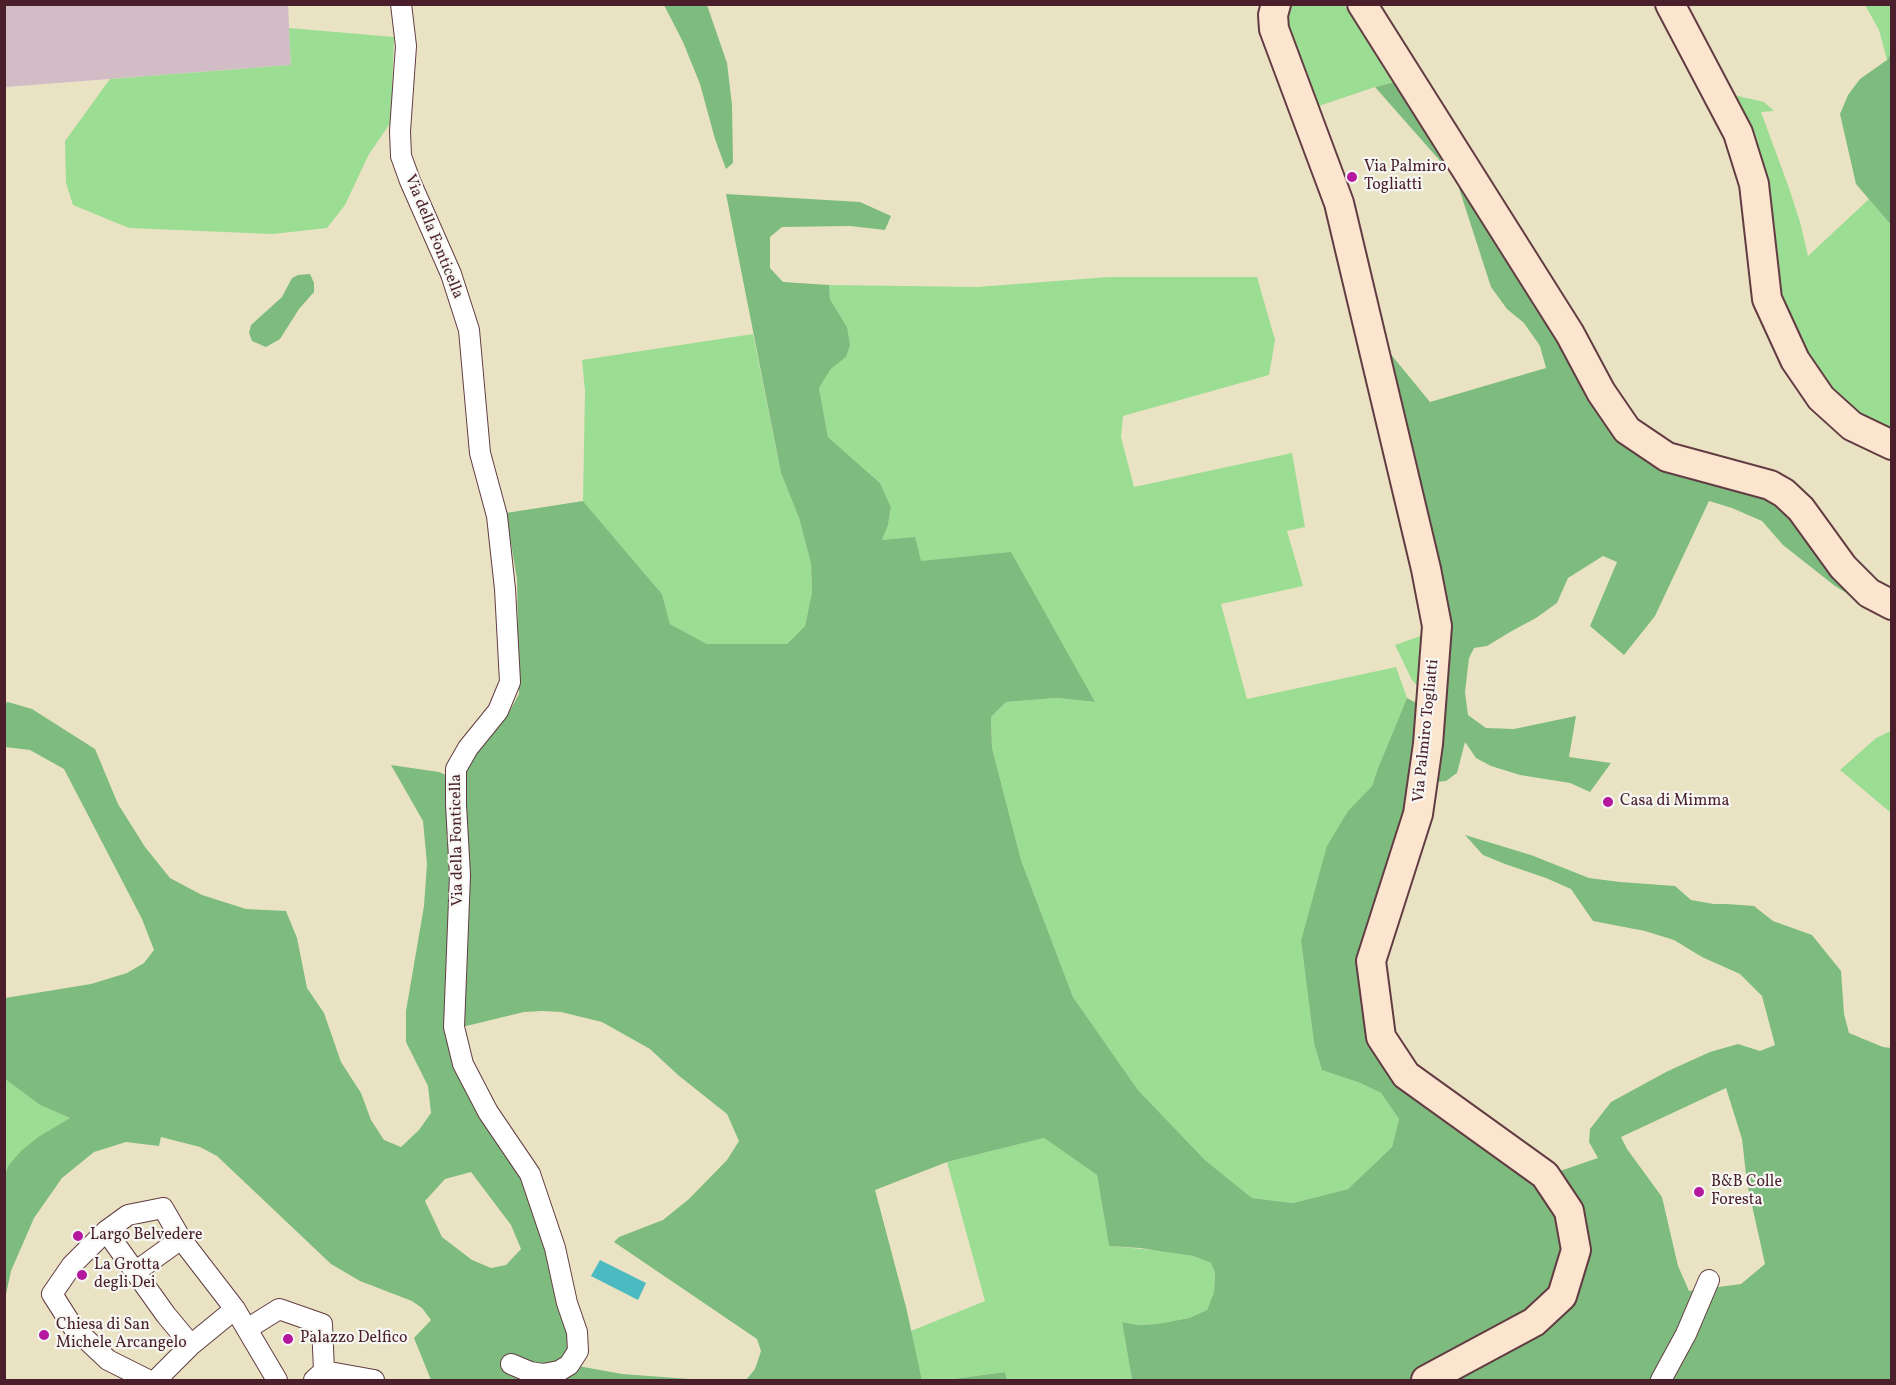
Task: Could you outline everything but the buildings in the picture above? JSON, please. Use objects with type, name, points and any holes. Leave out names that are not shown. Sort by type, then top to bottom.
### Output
[{"type":"street","name":"Via della Fonticella","points":[[401,4],[405,46],[400,131],[401,156],[451,274],[469,330],[480,453],[497,516],[505,589],[510,682],[498,711],[468,748],[456,769],[460,874],[454,1027],[463,1064],[488,1112],[530,1174],[555,1248],[567,1303],[577,1332],[578,1351],[569,1365],[558,1371],[543,1374],[530,1372],[511,1364]]},
{"type":"street","name":"Via Palmiro Togliatti","points":[[1276,4],[1273,15],[1274,29],[1339,204],[1426,569],[1437,626],[1428,744],[1420,804],[1371,961],[1381,1037],[1406,1075],[1545,1175],[1569,1211],[1575,1250],[1562,1296],[1534,1322],[1426,1380]]},
{"type":"street","points":[[1362,4],[1563,324],[1601,392],[1627,430],[1667,457],[1770,485],[1777,489],[1801,509],[1843,567],[1869,593],[1892,605]]},
{"type":"street","points":[[1670,4],[1738,133],[1754,184],[1767,299],[1795,360],[1821,398],[1852,426],[1892,445]]},
{"type":"street","points":[[148,1380],[108,1360],[74,1327],[52,1293],[72,1265],[106,1231],[128,1215],[163,1208],[181,1239],[235,1309],[277,1380]]},
{"type":"street","points":[[106,1231],[166,1315],[191,1345]]},
{"type":"street","points":[[135,1272],[181,1239]]},
{"type":"street","points":[[1661,1380],[1686,1334],[1709,1280]]},
{"type":"street","points":[[156,1380],[191,1345],[235,1309]]},
{"type":"street","points":[[247,1329],[279,1309],[322,1324],[319,1376],[375,1380]]},
{"type":"shaded area","points":[[4,5],[288,5],[291,65],[6,87],[4,85]]},
{"type":"green space","points":[[664,5],[707,5],[727,63],[732,105],[733,163],[726,169],[700,84],[683,42]]},
{"type":"green space","points":[[1289,5],[1344,5],[1399,81],[1313,108],[1285,29]]},
{"type":"green space","points":[[1865,5],[1891,5],[1891,52],[1887,60],[1879,30]]},
{"type":"green space","points":[[289,28],[394,37],[391,122],[369,154],[345,205],[327,228],[273,234],[129,228],[73,205],[66,183],[65,141],[110,79],[291,65]]},
{"type":"green space","points":[[1891,52],[1891,225],[1856,184],[1840,114],[1848,95],[1860,79],[1887,60]]},
{"type":"green space","points":[[1399,81],[1622,432],[1768,488],[1869,607],[1835,586],[1783,545],[1762,521],[1709,501],[1655,616],[1624,655],[1590,626],[1617,562],[1603,556],[1568,578],[1557,603],[1487,646],[1474,648],[1469,658],[1465,692],[1468,715],[1486,728],[1514,729],[1576,716],[1569,757],[1611,763],[1590,792],[1570,783],[1520,775],[1491,766],[1476,758],[1465,742],[1457,773],[1446,781],[1434,782],[1442,716],[1375,335],[1430,402],[1546,368],[1540,346],[1524,323],[1507,309],[1491,287],[1456,179],[1375,87]]},
{"type":"green space","points":[[1721,92],[1764,102],[1774,111],[1761,112],[1789,188],[1808,256],[1869,199],[1891,225],[1891,434],[1875,427],[1824,387],[1780,311]]},
{"type":"green space","points":[[726,194],[860,202],[891,216],[885,230],[850,226],[782,227],[770,237],[770,268],[783,282],[829,285],[830,299],[847,327],[850,345],[846,357],[831,369],[819,388],[828,437],[880,483],[891,507],[888,525],[882,540],[915,537],[921,561],[1011,552],[1095,702],[1057,698],[1006,702],[991,717],[992,748],[1021,860],[1073,997],[1138,1090],[1205,1160],[1252,1198],[1293,1203],[1348,1189],[1392,1147],[1399,1119],[1381,1093],[1358,1082],[1322,1070],[1314,1043],[1301,941],[1327,846],[1348,811],[1372,786],[1407,698],[1420,705],[1413,812],[1368,961],[1377,1039],[1557,1172],[1598,1158],[1589,1142],[1590,1129],[1611,1102],[1668,1071],[1710,1052],[1738,1044],[1760,1051],[1775,1045],[1762,996],[1740,974],[1702,957],[1674,940],[1645,931],[1593,921],[1571,889],[1483,855],[1465,835],[1531,855],[1589,878],[1675,886],[1691,900],[1714,904],[1754,906],[1773,921],[1812,935],[1841,971],[1844,1014],[1849,1033],[1891,1048],[1891,1380],[1132,1380],[1122,1322],[1138,1325],[1157,1324],[1189,1318],[1207,1310],[1214,1292],[1215,1273],[1211,1263],[1193,1256],[1109,1246],[1097,1175],[1044,1138],[947,1162],[875,1190],[906,1307],[922,1380],[746,1380],[755,1369],[761,1351],[757,1339],[614,1242],[619,1237],[663,1220],[689,1199],[727,1160],[739,1141],[727,1114],[678,1075],[650,1049],[602,1022],[561,1012],[542,1011],[524,1012],[458,1028],[459,770],[475,746],[506,718],[519,694],[517,579],[506,513],[583,501],[662,594],[670,624],[707,644],[787,644],[805,626],[812,592],[811,564],[799,518],[781,473]],"holes":[[[1726,1088],[1742,1139],[1747,1183],[1765,1264],[1741,1284],[1689,1291],[1678,1266],[1662,1197],[1627,1149],[1621,1137]]]},
{"type":"green space","points":[[310,274],[314,283],[314,292],[299,309],[280,339],[266,347],[252,341],[249,333],[251,325],[282,297],[292,278]]},
{"type":"green space","points":[[1109,277],[1257,277],[1275,340],[1269,375],[1123,416],[1121,437],[1134,487],[1292,453],[1305,527],[1287,531],[1303,586],[1221,604],[1247,699],[1396,667],[1407,698],[1372,786],[1348,811],[1301,941],[1314,1043],[1358,1082],[1381,1093],[1399,1119],[1392,1147],[1348,1189],[1293,1203],[1252,1198],[1205,1160],[1138,1090],[1073,997],[1021,860],[992,748],[991,717],[1006,702],[1057,698],[1095,702],[921,561],[882,540],[888,525],[891,507],[880,483],[828,437],[819,388],[831,369],[846,357],[847,327],[830,299],[829,285],[977,287]]},
{"type":"green space","points":[[753,334],[781,473],[799,518],[811,564],[812,592],[805,626],[787,644],[707,644],[670,624],[662,594],[583,501],[585,391],[582,360]]},
{"type":"green space","points":[[1429,633],[1421,690],[1412,680],[1395,645]]},
{"type":"green space","points":[[5,703],[32,709],[95,749],[118,804],[145,847],[170,878],[202,895],[246,909],[286,911],[297,938],[307,988],[324,1013],[341,1062],[361,1093],[371,1120],[384,1140],[401,1147],[419,1130],[431,1113],[428,1086],[406,1042],[406,1011],[424,906],[427,864],[423,821],[391,765],[439,772],[453,778],[451,1028],[528,1176],[578,1366],[622,1374],[703,1380],[431,1380],[414,1338],[431,1320],[422,1308],[412,1301],[360,1281],[331,1264],[217,1156],[200,1147],[161,1137],[159,1146],[126,1142],[94,1152],[62,1178],[34,1218],[11,1271],[5,1299],[5,1175],[8,1166],[38,1137],[70,1118],[40,1105],[5,1079],[5,998],[91,984],[127,973],[144,963],[154,950],[142,919],[64,769],[30,750],[5,747]],"holes":[[[471,1172],[511,1225],[521,1249],[506,1265],[491,1268],[472,1260],[442,1237],[425,1201],[445,1179]]]},
{"type":"green space","points":[[1891,731],[1891,813],[1840,770],[1876,738]]},
{"type":"green space","points":[[5,1079],[40,1105],[70,1118],[38,1137],[8,1166],[5,1175]]},
{"type":"green space","points":[[1044,1138],[1097,1175],[1109,1246],[1164,1251],[1193,1256],[1211,1263],[1215,1273],[1214,1292],[1207,1310],[1189,1318],[1157,1324],[1138,1325],[1122,1322],[1132,1380],[1007,1380],[1005,1372],[946,1380],[922,1380],[911,1331],[985,1301],[947,1162]]},
{"type":"green space","points":[[1005,1372],[1007,1380],[946,1380]]},
{"type":"water","points":[[600,1260],[646,1283],[638,1300],[591,1276]]},
{"type":"place","name":"Via Palmiro Togliatti","points":[[1352,177]]},
{"type":"place","name":"Casa di Mimma","points":[[1608,802]]},
{"type":"place","name":"B&B Colle Foresta","points":[[1699,1192]]},
{"type":"place","name":"Largo Belvedere","points":[[78,1236]]},
{"type":"place","name":"La Grotta degli Dei","points":[[82,1275]]},
{"type":"place","name":"Chiesa di San Michele Arcangelo","points":[[44,1335]]},
{"type":"place","name":"Palazzo Delfico","points":[[288,1339]]}]
